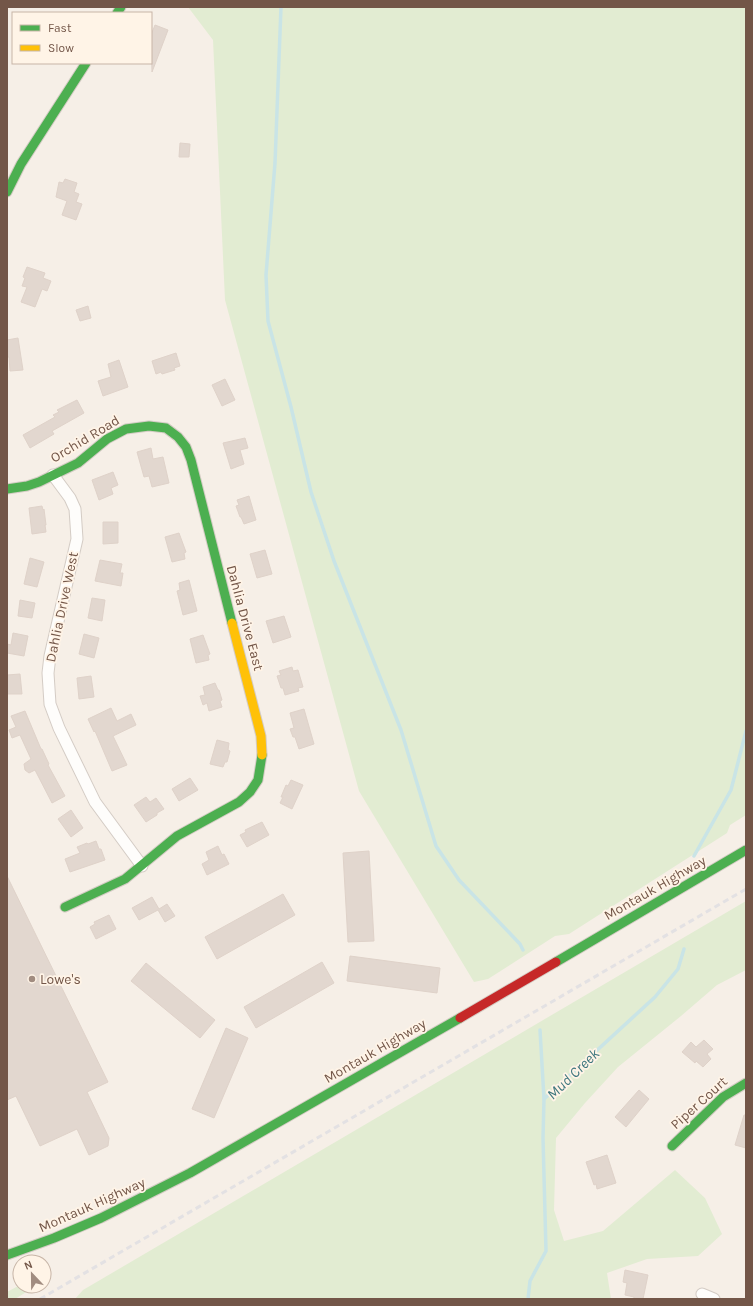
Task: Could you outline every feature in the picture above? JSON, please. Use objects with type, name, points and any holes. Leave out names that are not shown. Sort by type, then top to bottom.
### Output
[{"type":"main road","points":[[7,192],[25,159],[85,64]]},
{"type":"main road","name":"Orchid Road","points":[[7,490],[39,482],[78,463],[107,439],[126,429],[149,426],[166,428],[178,437],[186,447],[191,460],[195,480]]},
{"type":"main road","name":"Dahlia Drive East","points":[[65,907],[125,879],[177,836],[239,802],[250,792],[258,780],[261,765],[261,736],[195,480]]},
{"type":"main road","name":"Montauk Highway","points":[[7,1255],[101,1219],[192,1173],[746,850]]},
{"type":"main road","name":"Piper Court","points":[[672,1146],[729,1092],[746,1083]]},
{"type":"street","name":"Dahlia Drive West","points":[[53,475],[70,498],[75,509],[77,539],[50,656],[48,673],[50,704],[59,728],[95,802],[142,866]]},
{"type":"street","points":[[702,1294],[714,1299]]},
{"type":"green space","points":[[188,7],[746,7],[746,815],[730,825],[727,833],[569,934],[555,936],[488,979],[474,982],[359,791],[225,300],[213,40]]},
{"type":"green space","points":[[746,901],[746,970],[717,985],[618,1067],[556,1138],[554,1210],[564,1241],[603,1231],[675,1170],[705,1198],[722,1234],[698,1256],[647,1259],[607,1273],[611,1299],[75,1299],[83,1290]]},
{"type":"green space","points":[[12,1289],[12,1294],[23,1294],[15,1299],[7,1299],[7,1292]]},
{"type":"building","points":[[155,25],[168,30],[152,72],[152,64],[152,32]]},
{"type":"building","points":[[180,143],[190,144],[189,157],[179,157]]},
{"type":"building","points":[[65,179],[77,183],[74,192],[79,194],[76,202],[82,204],[76,220],[62,215],[67,201],[56,197],[59,182],[63,183]]},
{"type":"building","points":[[27,267],[45,273],[43,278],[51,281],[47,291],[42,289],[35,307],[21,302],[27,287],[22,286],[25,278],[23,277]]},
{"type":"building","points":[[88,306],[91,318],[80,321],[76,310]]},
{"type":"building","points":[[18,338],[23,370],[10,371],[9,357],[7,357],[7,340]]},
{"type":"building","points":[[176,353],[180,366],[174,368],[175,370],[162,374],[161,372],[156,374],[152,361]]},
{"type":"building","points":[[119,360],[128,387],[103,396],[98,381],[111,377],[108,364]]},
{"type":"building","points":[[225,379],[235,400],[222,406],[212,385]]},
{"type":"building","points":[[77,400],[84,413],[52,431],[54,434],[30,448],[23,435],[55,417],[53,415],[59,412],[57,410]]},
{"type":"building","points":[[245,438],[248,448],[240,450],[244,464],[231,469],[223,443]]},
{"type":"building","points":[[151,448],[153,459],[163,457],[169,483],[152,487],[149,476],[144,477],[137,452]]},
{"type":"building","points":[[113,472],[118,485],[111,488],[113,494],[99,500],[92,480]]},
{"type":"building","points":[[249,496],[256,520],[244,524],[236,506],[239,505],[237,500]]},
{"type":"building","points":[[42,506],[43,510],[44,509],[46,532],[32,534],[29,508]]},
{"type":"building","points":[[103,522],[118,522],[118,543],[103,544]]},
{"type":"building","points":[[179,533],[186,552],[184,553],[185,559],[172,562],[165,537]]},
{"type":"building","points":[[265,550],[272,574],[257,578],[250,554]]},
{"type":"building","points":[[30,558],[44,562],[37,587],[24,584]]},
{"type":"building","points":[[100,560],[122,564],[120,573],[123,573],[121,586],[95,581]]},
{"type":"building","points":[[189,580],[197,611],[183,615],[177,591],[180,590],[179,583]]},
{"type":"building","points":[[92,598],[105,600],[102,621],[88,618]]},
{"type":"building","points":[[20,600],[35,603],[32,618],[18,616]]},
{"type":"building","points":[[284,616],[291,637],[273,643],[266,621]]},
{"type":"building","points":[[13,633],[28,636],[24,656],[7,653],[7,644],[11,645]]},
{"type":"building","points":[[84,634],[99,638],[94,658],[79,654]]},
{"type":"building","points":[[203,635],[210,654],[208,655],[209,660],[196,663],[190,639]]},
{"type":"building","points":[[292,667],[293,671],[298,670],[303,687],[298,688],[299,691],[285,695],[277,676],[281,675],[279,671]]},
{"type":"building","points":[[20,674],[22,694],[7,694],[7,675]]},
{"type":"building","points":[[91,676],[94,697],[79,699],[77,678]]},
{"type":"building","points":[[215,683],[222,700],[220,701],[222,707],[209,711],[207,703],[203,705],[200,696],[205,695],[203,687]]},
{"type":"building","points":[[111,708],[117,721],[131,714],[136,725],[113,736],[127,765],[112,771],[95,731],[94,732],[88,719]]},
{"type":"building","points":[[304,709],[314,744],[299,749],[295,737],[293,737],[290,729],[294,728],[290,713]]},
{"type":"building","points":[[25,711],[49,764],[48,765],[65,796],[52,803],[35,770],[29,773],[25,770],[24,764],[31,759],[20,735],[12,738],[9,730],[16,727],[11,716]]},
{"type":"building","points":[[217,740],[229,743],[228,750],[230,751],[227,762],[225,762],[223,767],[210,764]]},
{"type":"building","points":[[190,778],[198,790],[179,801],[172,789]]},
{"type":"building","points":[[291,780],[303,785],[292,809],[280,803],[286,785],[288,786]]},
{"type":"building","points":[[146,797],[150,802],[156,798],[164,809],[146,822],[134,805]]},
{"type":"building","points":[[71,810],[83,828],[71,837],[58,819]]},
{"type":"building","points":[[262,822],[269,835],[247,847],[240,835],[246,832],[245,830]]},
{"type":"building","points":[[96,841],[105,860],[70,872],[65,859],[80,853],[77,847]]},
{"type":"building","points":[[218,846],[222,855],[224,854],[229,864],[207,875],[202,864],[209,860],[206,852]]},
{"type":"building","points":[[369,851],[374,941],[348,942],[343,853]]},
{"type":"building","name":"Lowe's","points":[[7,876],[108,1082],[87,1092],[109,1138],[108,1146],[89,1155],[77,1129],[40,1146],[16,1096],[7,1100]]},
{"type":"building","points":[[283,894],[295,915],[217,959],[205,937]]},
{"type":"building","points":[[152,897],[159,909],[167,904],[175,916],[165,922],[158,910],[139,920],[132,908]]},
{"type":"building","points":[[109,915],[116,929],[96,939],[90,927],[95,924],[94,922]]},
{"type":"building","points":[[350,956],[440,968],[437,993],[347,981]]},
{"type":"building","points":[[322,962],[334,983],[256,1028],[244,1007]]},
{"type":"building","points":[[146,963],[215,1020],[200,1038],[131,981]]},
{"type":"building","points":[[226,1028],[248,1038],[214,1118],[192,1109]]},
{"type":"building","points":[[704,1040],[713,1049],[707,1054],[711,1059],[703,1067],[696,1061],[695,1063],[682,1052],[691,1042],[696,1047]]},
{"type":"building","points":[[639,1090],[649,1099],[626,1127],[615,1117]]},
{"type":"building","points":[[744,1115],[746,1115],[746,1148],[735,1145]]},
{"type":"building","points":[[607,1155],[616,1183],[597,1189],[596,1184],[594,1185],[586,1162]]},
{"type":"building","points":[[625,1270],[648,1275],[643,1299],[634,1299],[634,1297],[625,1295],[627,1283],[623,1282]]},
{"type":"waterway","points":[[281,7],[275,163],[266,275],[268,321],[291,407],[311,492],[334,561],[401,730],[436,846],[459,880],[520,944],[523,950]]},
{"type":"waterway","name":"Mud Creek","points":[[694,856],[731,790],[746,731]]},
{"type":"waterway","name":"Mud Creek","points":[[528,1299],[530,1281],[546,1251],[543,1138],[544,1099],[655,997],[678,969],[684,949]]},
{"type":"waterway","points":[[540,1030],[544,1099]]},
{"type":"railway","points":[[40,1299],[746,889]]},
{"type":"traffic: fast","points":[[118,12],[121,7]]},
{"type":"traffic: fast","points":[[7,192],[21,164],[85,64]]},
{"type":"traffic: fast","points":[[7,489],[27,486],[39,482],[78,463],[107,439],[126,429],[149,426],[166,428],[178,437],[186,447],[191,460],[232,623]]},
{"type":"traffic: fast","points":[[65,907],[125,879],[177,836],[239,802],[250,792],[258,780],[262,755]]},
{"type":"traffic: fast","points":[[556,962],[746,850]]},
{"type":"traffic: fast","points":[[7,1255],[54,1238],[101,1218],[190,1173],[460,1018]]},
{"type":"traffic: fast","points":[[672,1146],[723,1097],[746,1083]]},
{"type":"traffic: slow","points":[[232,623],[261,736],[262,755]]},
{"type":"traffic: jam","points":[[460,1018],[556,962]]},
{"type":"place","name":"Lowe's","points":[[32,979]]}]
